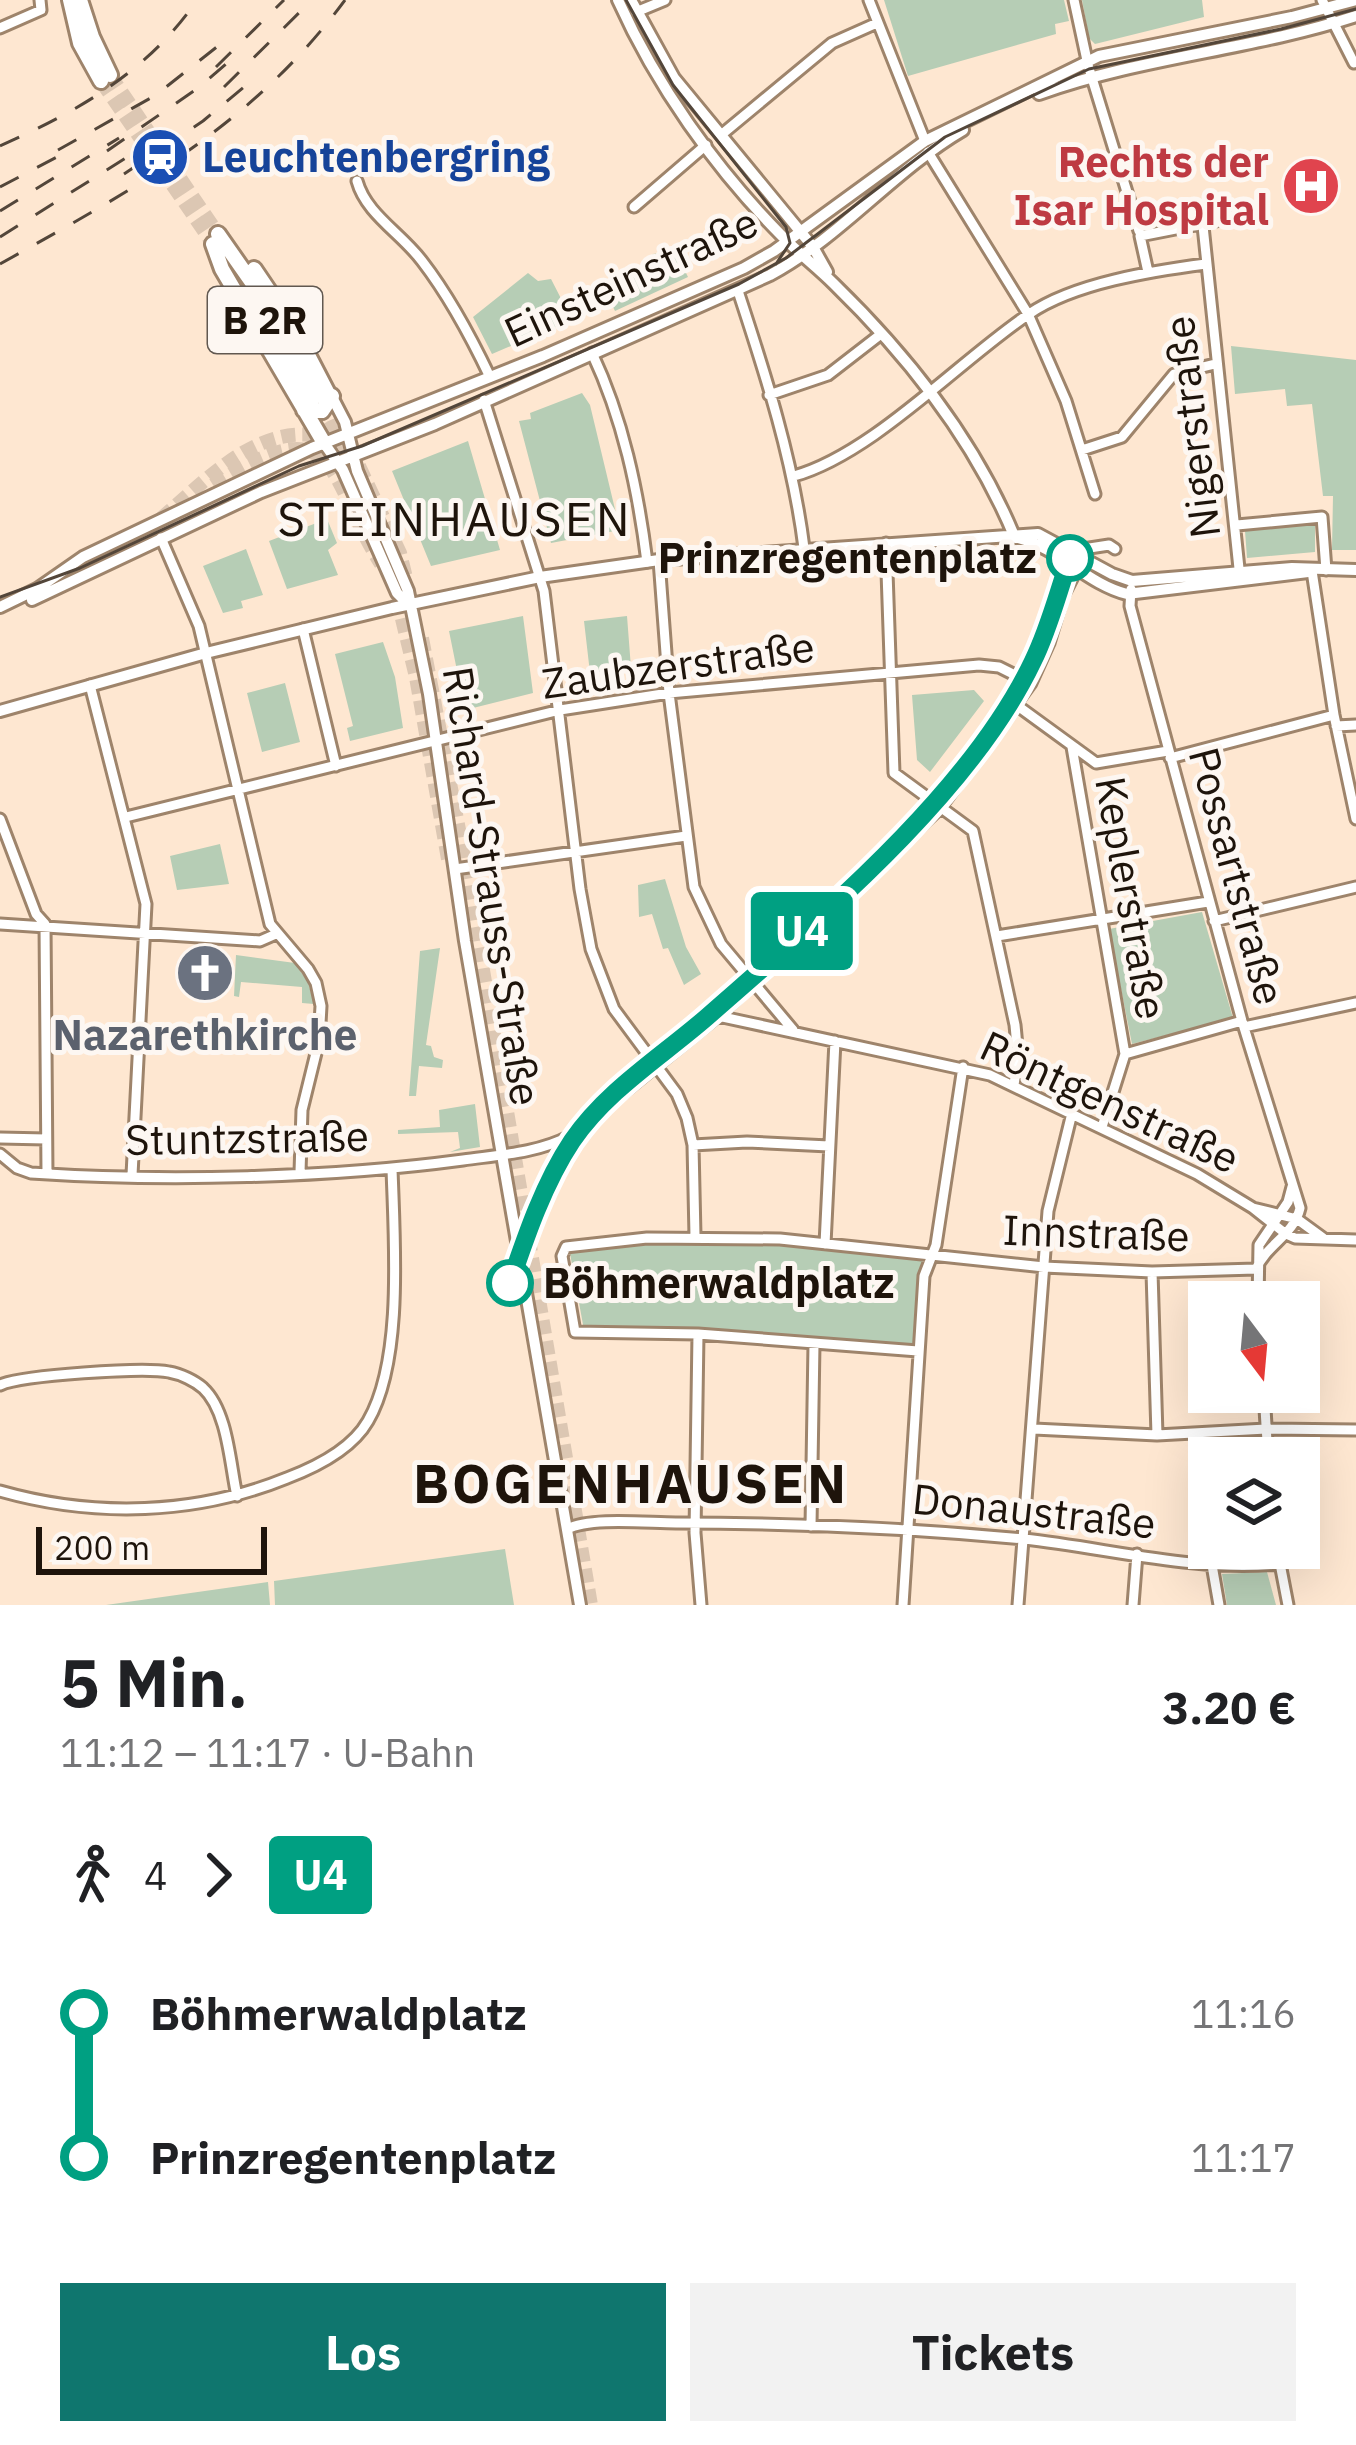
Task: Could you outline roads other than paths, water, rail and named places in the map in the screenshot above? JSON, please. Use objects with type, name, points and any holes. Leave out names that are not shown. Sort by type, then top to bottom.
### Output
[{"type":"highway","points":[[66,0],[80,43],[105,78],[84,0]]},
{"type":"highway","points":[[216,239],[222,269],[317,400],[324,443]]},
{"type":"highway","name":"B 2R","points":[[216,239],[243,255],[304,343]]},
{"type":"highway","name":"B 2R","points":[[216,239],[276,317],[317,400]]},
{"type":"main road","points":[[618,0],[658,76],[706,145],[787,241],[807,251]]},
{"type":"main road","name":"Einsteinstraße","points":[[0,611],[83,557],[324,443],[720,280],[787,241],[927,146],[1089,69],[1118,50],[1356,0]]},
{"type":"main road","points":[[634,6],[674,78],[800,232],[807,251],[931,391],[974,455],[1015,538]]},
{"type":"main road","name":"Einsteinstraße","points":[[1089,69],[1356,16]]},
{"type":"main road","name":"Einsteinstraße","points":[[0,611],[738,291],[807,251],[927,146]]},
{"type":"main road","name":"B 2R","points":[[304,343],[317,400],[348,434],[408,591],[408,604]]},
{"type":"main road","points":[[324,443],[338,463],[397,593],[408,604]]},
{"type":"main road","points":[[0,710],[408,604],[540,577],[653,561],[1015,538],[1082,558],[1108,587],[1240,577],[1292,568],[1356,570]]},
{"type":"main road","name":"Richard-Strauss-Straße","points":[[408,604],[436,740],[580,1605]]},
{"type":"street","points":[[0,28],[41,10],[40,0]]},
{"type":"street","points":[[634,6],[665,0]]},
{"type":"street","points":[[869,0],[927,146],[1028,314],[1060,386],[1095,494]]},
{"type":"street","points":[[1074,0],[1089,69],[1148,272]]},
{"type":"street","points":[[1324,4],[1354,63]]},
{"type":"street","points":[[721,135],[832,44],[877,23]]},
{"type":"street","points":[[634,207],[706,145]]},
{"type":"street","points":[[357,181],[378,218],[403,236],[443,290],[490,377]]},
{"type":"street","points":[[1139,233],[1203,226],[1262,212]]},
{"type":"street","name":"Nigerstraße","points":[[1203,226],[1240,577]]},
{"type":"street","points":[[794,476],[823,465],[931,391],[1028,314],[1148,272],[1206,264]]},
{"type":"street","points":[[738,291],[794,476],[804,548]]},
{"type":"street","points":[[770,395],[828,375],[880,334]]},
{"type":"street","points":[[592,353],[616,411],[653,561],[686,836],[702,910],[721,944],[795,1032]]},
{"type":"street","points":[[1082,450],[1122,437],[1174,374],[1215,364]]},
{"type":"street","points":[[484,399],[540,577],[583,907],[599,975],[624,1027],[677,1094],[693,1145],[695,1237]]},
{"type":"street","points":[[1237,524],[1322,517],[1327,571]]},
{"type":"street","points":[[161,538],[199,626],[262,897],[276,934],[308,969],[321,1006],[321,1029],[305,1096],[300,1172]]},
{"type":"street","points":[[886,543],[895,773],[974,831],[1018,1040],[1014,1085]]},
{"type":"street","points":[[1082,558],[1109,545],[1115,549]]},
{"type":"street","name":"Stuntzstraße","points":[[0,1154],[16,1168],[46,1174],[300,1172],[392,1168],[502,1154],[554,1144],[570,1136],[718,1016],[940,808],[1030,683],[1082,558]]},
{"type":"street","points":[[1312,571],[1356,819]]},
{"type":"street","name":"Possartstraße","points":[[1131,588],[1169,755],[1243,1024],[1300,1208],[1297,1219]]},
{"type":"street","points":[[303,629],[336,766]]},
{"type":"street","name":"Zaubzerstraße","points":[[126,817],[560,710],[669,693],[979,665],[999,667],[1030,683]]},
{"type":"street","points":[[90,685],[143,887],[132,1175]]},
{"type":"street","name":"Keplerstraße","points":[[1016,704],[1072,747],[1125,1054],[1102,1127]]},
{"type":"street","points":[[1072,747],[1096,763],[1169,755],[1335,721],[1356,725]]},
{"type":"street","points":[[0,819],[44,924],[46,1174]]},
{"type":"street","points":[[454,869],[686,836]]},
{"type":"street","points":[[1214,921],[1356,887]]},
{"type":"street","points":[[997,936],[1208,902]]},
{"type":"street","points":[[0,924],[260,941],[276,934]]},
{"type":"street","points":[[1125,1054],[1243,1024],[1356,1003]]},
{"type":"street","name":"Röntgenstraße","points":[[718,1016],[962,1066],[1014,1085],[1167,1158],[1253,1208],[1286,1234]]},
{"type":"street","points":[[825,1244],[835,1041]]},
{"type":"street","points":[[903,1605],[923,1276],[932,1256],[962,1066]]},
{"type":"street","points":[[1018,1605],[1048,1211],[1072,1113]]},
{"type":"street","points":[[0,1138],[46,1138]]},
{"type":"street","points":[[693,1145],[829,1146]]},
{"type":"street","points":[[0,1492],[68,1506],[126,1509],[204,1504],[305,1471],[346,1445],[367,1424],[384,1376],[393,1309],[392,1168]]},
{"type":"street","points":[[1257,1281],[1259,1245],[1292,1187]]},
{"type":"street","name":"Röntgenstraße","points":[[1253,1208],[1297,1219],[1324,1238]]},
{"type":"street","points":[[1256,1269],[1297,1219]]},
{"type":"street","points":[[1286,1234],[1356,1240]]},
{"type":"street","points":[[918,1351],[698,1334],[575,1332],[562,1256],[566,1246],[695,1237],[932,1256]]},
{"type":"street","name":"Innstraße","points":[[932,1256],[1151,1273],[1256,1269]]},
{"type":"street","points":[[1151,1273],[1157,1435]]},
{"type":"street","points":[[698,1334],[696,1523],[701,1605]]},
{"type":"street","points":[[811,1526],[814,1344]]},
{"type":"street","points":[[0,1385],[25,1377],[159,1371],[182,1376],[210,1397],[221,1423],[237,1496]]},
{"type":"street","points":[[1265,1413],[1267,1437]]},
{"type":"street","points":[[1034,1429],[1157,1435],[1356,1430]]},
{"type":"street","name":"Donaustraße","points":[[567,1529],[587,1524],[696,1523],[908,1530],[1024,1539],[1188,1561]]},
{"type":"street","points":[[1132,1605],[1137,1554]]},
{"type":"street","points":[[1213,1569],[1219,1605]]},
{"type":"street","points":[[1279,1569],[1288,1605]]},
{"type":"tunnel","points":[[110,75],[218,234]]},
{"type":"tunnel","points":[[101,81],[209,238]]},
{"type":"tunnel","points":[[324,400],[354,467]]},
{"type":"tunnel","points":[[314,405],[336,450]]},
{"type":"tunnel","points":[[70,570],[144,532],[210,476],[252,448],[299,435],[324,437]]},
{"type":"tunnel","points":[[213,485],[255,461],[285,450],[308,450],[324,460],[337,478],[381,564]]},
{"type":"tunnel","points":[[359,466],[400,553],[407,582]]},
{"type":"tunnel","points":[[397,598],[448,859]]},
{"type":"tunnel","points":[[422,638],[591,1605]]},
{"type":"tram line","points":[[626,0],[673,85],[786,227],[790,243],[776,264]]},
{"type":"tram line","points":[[0,597],[80,568],[299,466],[362,446],[739,284],[786,258],[945,137],[1089,69],[1356,9]]},
{"type":"railway","points":[[0,146],[57,119],[134,69],[197,0]]},
{"type":"railway","points":[[216,67],[284,0]]},
{"type":"railway","points":[[224,87],[312,0]]},
{"type":"railway","points":[[0,264],[144,181],[230,119],[271,84],[345,0]]},
{"type":"railway","points":[[58,150],[156,95],[223,42]]},
{"type":"railway","points":[[107,151],[233,58]]},
{"type":"railway","points":[[124,174],[203,121],[250,82]]},
{"type":"railway","points":[[0,211],[119,138]]},
{"type":"railway","points":[[0,187],[74,148]]},
{"type":"railway","points":[[0,237],[137,151]]},
{"type":"metro line","name":"U4","points":[[510,1283],[553,1176],[586,1122],[878,863],[957,775],[1033,663],[1070,558]]},
{"type":"place","name":"Leuchtenbergring","points":[[160,157]]},
{"type":"place","name":"Rechts der Isar Hospital","points":[[1311,186]]},
{"type":"place","name":"Prinzregentenplatz","points":[[1070,558]]},
{"type":"place","name":"Nazarethkirche","points":[[205,973]]},
{"type":"place","name":"Böhmerwaldplatz","points":[[510,1283]]},
{"type":"district","name":"STEINHAUSEN","points":[[455,519]]},
{"type":"district","name":"BOGENHAUSEN","points":[[631,1484]]}]
